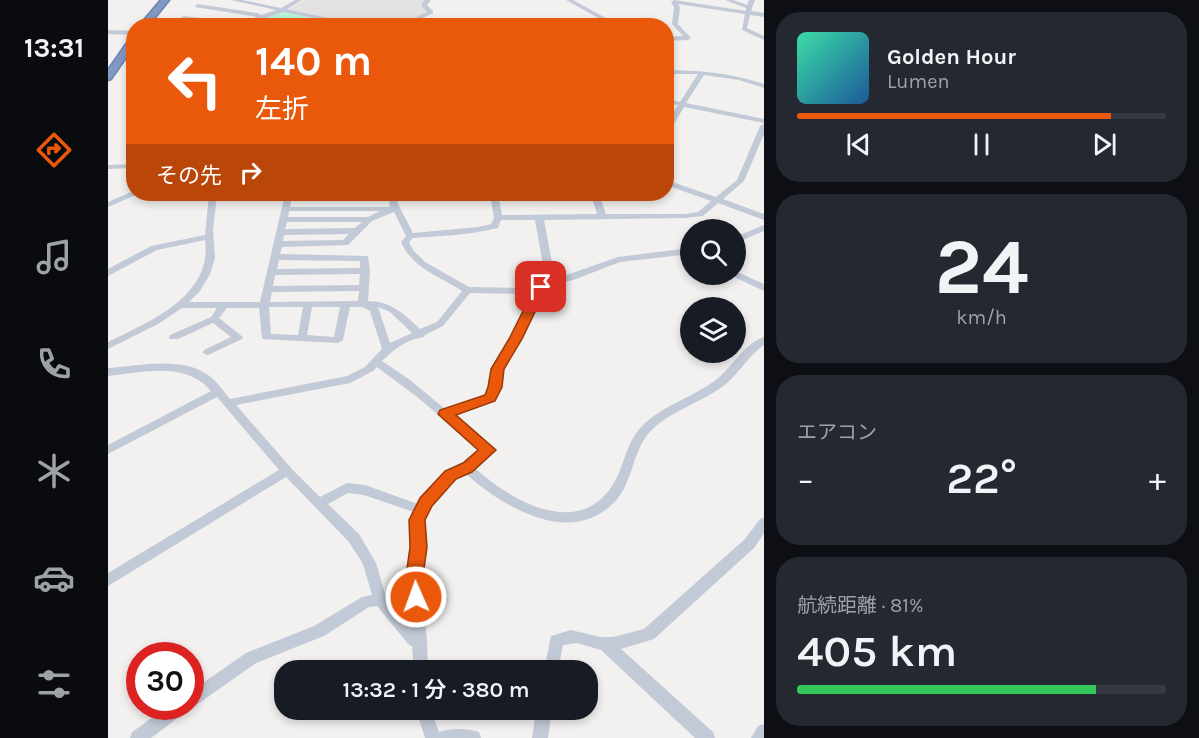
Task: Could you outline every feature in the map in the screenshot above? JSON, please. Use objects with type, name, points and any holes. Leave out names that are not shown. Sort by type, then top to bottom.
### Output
[{"type":"highway","points":[[150,18],[165,0]]},
{"type":"highway","points":[[108,77],[126,51]]},
{"type":"street","points":[[184,18],[203,0]]},
{"type":"street","points":[[234,0],[321,18]]},
{"type":"street","points":[[255,4],[262,0]]},
{"type":"street","points":[[255,18],[282,10],[298,0]]},
{"type":"street","points":[[417,18],[431,12],[424,5],[428,0]]},
{"type":"street","points":[[569,0],[603,18]]},
{"type":"street","points":[[728,0],[764,15]]},
{"type":"street","points":[[752,0],[747,9],[744,29],[764,38]]},
{"type":"street","points":[[674,39],[688,38],[675,24],[677,7],[675,1],[747,9]]},
{"type":"street","points":[[197,6],[261,16]]},
{"type":"street","points":[[190,12],[219,16]]},
{"type":"street","points":[[108,32],[126,33]]},
{"type":"street","points":[[754,35],[764,48]]},
{"type":"street","points":[[674,71],[684,70],[743,78],[762,83]]},
{"type":"street","points":[[674,118],[701,74]]},
{"type":"street","points":[[674,103],[764,121]]},
{"type":"street","points":[[498,218],[700,214],[740,181],[764,126]]},
{"type":"street","points":[[108,167],[126,166]]},
{"type":"street","points":[[674,185],[764,217]]},
{"type":"street","points":[[108,206],[126,198]]},
{"type":"street","points":[[108,346],[161,318],[180,305],[207,273],[212,256],[209,237],[212,201]]},
{"type":"street","points":[[288,201],[264,305],[266,337],[338,340],[346,304]]},
{"type":"street","points":[[394,201],[411,236]]},
{"type":"street","points":[[495,201],[498,218],[495,226],[411,236],[405,242],[407,248],[417,259],[467,290],[519,291],[546,285],[618,260],[635,256],[680,253]]},
{"type":"street","points":[[597,201],[602,216]]},
{"type":"street","points":[[286,209],[395,208]]},
{"type":"street","points":[[283,220],[369,219],[395,208]]},
{"type":"street","points":[[445,414],[490,398],[501,362],[546,285],[539,218]]},
{"type":"street","points":[[278,244],[345,243],[369,219]]},
{"type":"street","points":[[746,235],[764,228]]},
{"type":"street","points":[[280,232],[358,231]]},
{"type":"street","points":[[108,273],[154,248],[209,237]]},
{"type":"street","points":[[275,257],[366,258],[363,304]]},
{"type":"street","points":[[271,272],[365,271]]},
{"type":"street","points":[[746,279],[764,288]]},
{"type":"street","points":[[267,289],[364,288]]},
{"type":"street","points":[[227,404],[350,379],[363,374],[387,349],[440,324],[467,290]]},
{"type":"street","points":[[180,305],[200,303],[224,306],[308,304],[386,306],[420,334]]},
{"type":"street","points":[[302,338],[308,304]]},
{"type":"street","points":[[363,304],[374,309],[387,349]]},
{"type":"street","points":[[174,337],[214,319],[224,306]]},
{"type":"street","points":[[208,352],[238,338],[214,319]]},
{"type":"street","points":[[467,468],[500,495],[527,508],[568,520],[589,516],[613,496],[623,480],[636,444],[644,430],[723,380],[746,353],[764,340]]},
{"type":"street","points":[[376,362],[412,386],[488,450],[467,468],[459,469],[451,475],[425,502],[417,520],[418,547],[414,576],[421,660]]},
{"type":"street","points":[[108,372],[186,369],[201,374],[287,471],[354,538],[369,563],[380,600],[414,639],[420,641]]},
{"type":"street","points":[[108,450],[218,392]]},
{"type":"street","points":[[108,580],[287,471]]},
{"type":"street","points":[[319,503],[347,488],[366,490],[422,510]]},
{"type":"street","points":[[552,660],[556,641],[564,637],[578,636],[605,644],[632,641],[649,634],[750,543],[764,523]]},
{"type":"street","points":[[204,691],[250,658],[319,631],[367,601],[380,600]]},
{"type":"street","points":[[605,644],[707,738]]},
{"type":"street","points":[[138,738],[163,720]]},
{"type":"street","points":[[427,720],[432,738]]},
{"type":"street","points":[[540,738],[543,720]]},
{"type":"street","points":[[759,738],[764,732]]},
{"type":"street","points":[[444,738],[473,738]]},
{"type":"shaded area","points":[[304,0],[426,0],[423,4],[428,12],[414,18],[329,18],[289,9]]},
{"type":"green space","points":[[283,11],[312,18],[262,18]]},
{"type":"route","points":[[416,597],[414,576],[418,547],[417,520],[425,502],[451,475],[459,469],[467,468],[488,450],[445,414],[490,398],[495,387],[498,369],[516,339],[541,287]]}]
